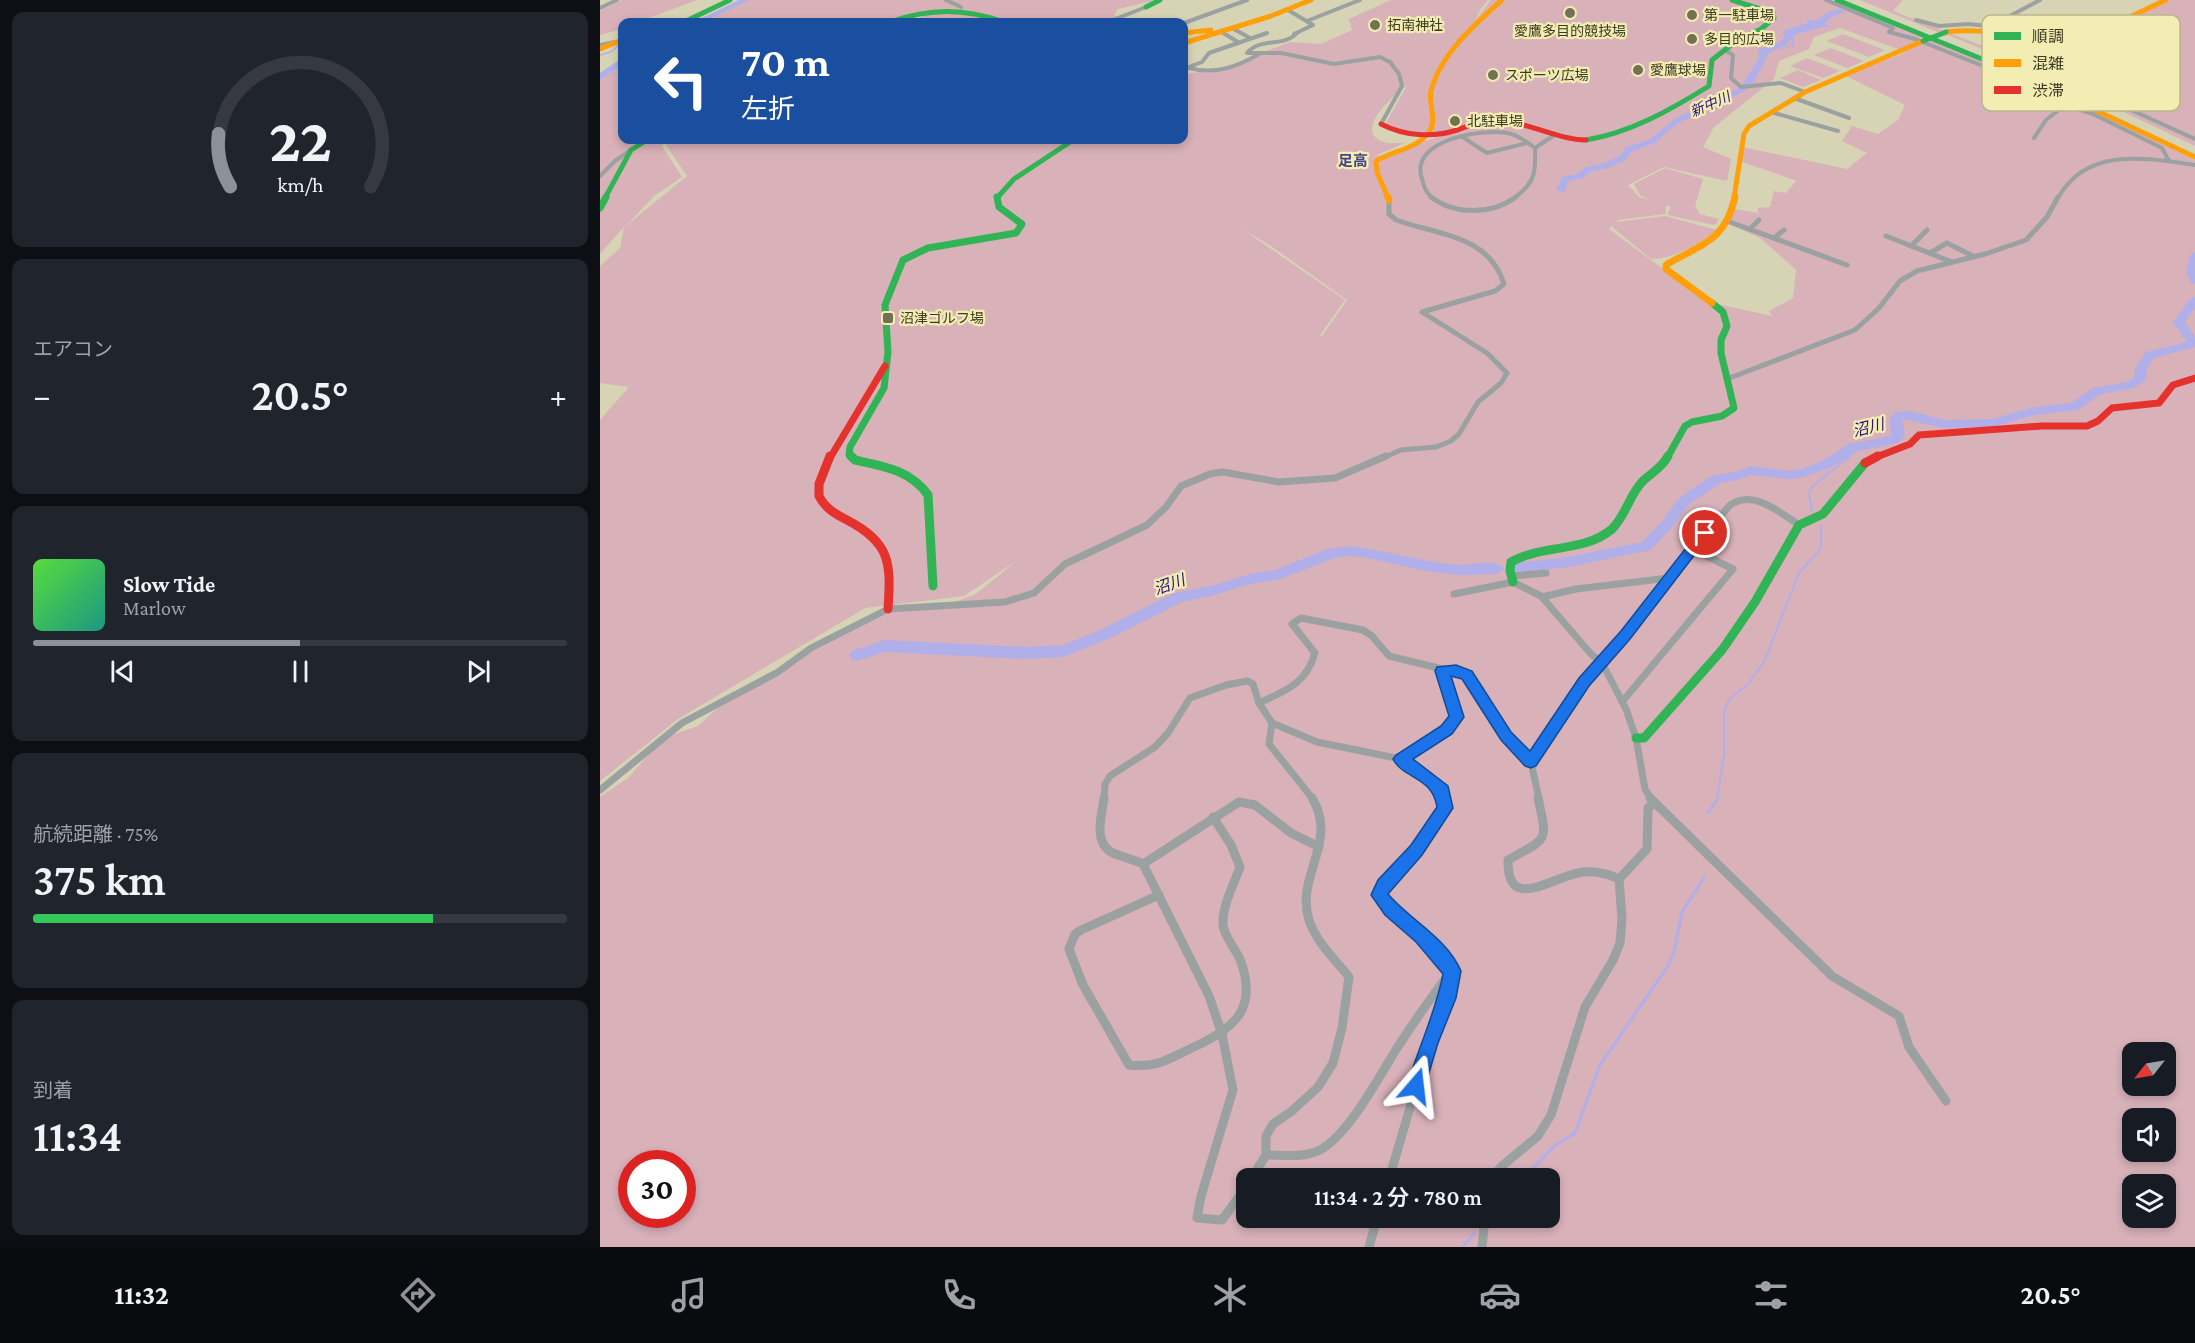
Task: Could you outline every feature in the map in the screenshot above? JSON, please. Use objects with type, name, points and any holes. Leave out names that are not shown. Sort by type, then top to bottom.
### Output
[{"type":"main road","points":[[692,18],[730,0]]},
{"type":"main road","points":[[1146,7],[1160,0]]},
{"type":"main road","points":[[1188,42],[1288,10],[1311,0]]},
{"type":"main road","points":[[1389,200],[1377,172],[1376,161],[1384,155],[1417,142],[1429,132],[1435,120],[1431,92],[1436,79],[1467,36],[1502,0]]},
{"type":"main road","points":[[1381,124],[1394,131],[1429,132],[1452,131],[1476,122],[1506,121],[1570,140],[1593,140],[1685,101],[1708,86],[1712,60],[1761,29],[1774,18],[1773,13],[1767,10],[1732,0]]},
{"type":"main road","points":[[1851,0],[1982,53]]},
{"type":"main road","points":[[2130,15],[2166,0]]},
{"type":"main road","points":[[1838,3],[1982,59]]},
{"type":"main road","points":[[901,18],[921,11],[961,7],[993,18]]},
{"type":"main road","points":[[1512,579],[1511,562],[1523,555],[1576,545],[1598,538],[1622,519],[1641,483],[1664,464],[1685,426],[1692,422],[1722,416],[1734,408],[1721,353],[1721,340],[1727,326],[1723,312],[1666,269],[1666,265],[1716,237],[1727,220],[1744,134],[1749,126],[1805,92],[1922,41],[1946,32],[1982,27]]},
{"type":"main road","points":[[1188,33],[1226,29]]},
{"type":"main road","points":[[600,49],[618,41]]},
{"type":"main road","points":[[2096,111],[2195,157]]},
{"type":"main road","points":[[2112,111],[2195,149]]},
{"type":"main road","points":[[600,208],[631,150],[641,144]]},
{"type":"main road","points":[[933,586],[928,495],[924,484],[910,476],[855,460],[849,454],[850,447],[884,388],[887,362],[885,305],[903,260],[928,248],[1016,233],[1022,224],[999,207],[998,196],[1001,190],[1022,171],[1059,153],[1069,144]]},
{"type":"main road","points":[[887,362],[830,456],[822,471],[816,494],[820,504],[872,532],[885,551],[888,569],[888,609]]},
{"type":"main road","points":[[1636,738],[1644,738],[1722,650],[1755,602],[1799,525],[1823,514],[1868,460],[1910,444],[1919,435],[2042,426],[2087,426],[2098,422],[2112,408],[2159,403],[2168,386],[2179,380],[2195,378]]},
{"type":"street","points":[[600,8],[617,0]]},
{"type":"street","points":[[946,0],[961,7]]},
{"type":"street","points":[[1188,22],[1247,0]]},
{"type":"street","points":[[1306,21],[1360,0]]},
{"type":"street","points":[[1826,0],[1838,3],[1893,28],[1889,32],[1922,41],[1982,65]]},
{"type":"street","points":[[2011,15],[2040,0]]},
{"type":"street","points":[[1829,11],[1838,3]]},
{"type":"street","points":[[1117,18],[1122,14],[1140,11],[1146,7]]},
{"type":"street","points":[[1288,10],[1313,25],[1289,39],[1261,44],[1247,53],[1251,55],[1295,54],[1327,63],[1343,63],[1375,57],[1386,59],[1399,74],[1402,86],[1381,124]]},
{"type":"street","points":[[1916,20],[1938,26],[1968,24],[1982,26]]},
{"type":"street","points":[[1226,29],[1250,38]]},
{"type":"street","points":[[1226,29],[1238,42]]},
{"type":"street","points":[[1188,67],[1206,58],[1209,53],[1267,33]]},
{"type":"street","points":[[1256,36],[1274,39],[1297,33]]},
{"type":"street","points":[[600,45],[618,41]]},
{"type":"street","points":[[1725,50],[1733,55],[1731,78],[1737,85],[1747,88],[1781,83],[1805,92]]},
{"type":"street","points":[[1188,68],[1200,71],[1237,67],[1261,53]]},
{"type":"street","points":[[1794,98],[1849,118]]},
{"type":"street","points":[[2034,138],[2046,120],[2057,111]]},
{"type":"street","points":[[2084,111],[2156,145],[2165,151],[2169,161]]},
{"type":"street","points":[[2133,111],[2195,139]]},
{"type":"street","points":[[1771,112],[1838,131]]},
{"type":"street","points":[[1491,130],[1511,134],[1535,148],[1537,156],[1535,178],[1527,191],[1501,204],[1457,211],[1440,204],[1427,194],[1420,174],[1424,159],[1444,143],[1461,136],[1491,130]]},
{"type":"street","points":[[1461,136],[1487,153],[1527,143]]},
{"type":"street","points":[[1535,148],[1553,136]]},
{"type":"street","points":[[600,176],[615,161],[631,150]]},
{"type":"street","points":[[1727,379],[1842,337],[1867,320],[1892,290],[1917,271],[2026,240],[2047,217],[2065,185],[2100,161],[2140,158],[2195,165]]},
{"type":"street","points":[[600,790],[682,723],[787,667],[811,648],[888,609],[1005,602],[1034,592],[1065,564],[1147,525],[1166,507],[1181,486],[1210,474],[1223,472],[1279,482],[1335,478],[1394,452],[1436,447],[1452,441],[1459,434],[1478,402],[1501,383],[1507,373],[1473,342],[1432,322],[1422,312],[1495,291],[1504,284],[1503,275],[1494,261],[1476,247],[1396,220],[1389,214],[1389,200]]},
{"type":"street","points":[[1727,220],[1847,265]]},
{"type":"street","points":[[1750,229],[1759,220]]},
{"type":"street","points":[[1774,238],[1784,230]]},
{"type":"street","points":[[1911,256],[1913,247],[1927,231]]},
{"type":"street","points":[[1886,236],[1952,262]]},
{"type":"street","points":[[1930,253],[1947,243],[1973,256]]},
{"type":"street","points":[[1531,762],[1584,682],[1602,663],[1718,517],[1735,501],[1746,499],[1758,502],[1799,525]]},
{"type":"street","points":[[1622,702],[1733,569],[1692,549]]},
{"type":"street","points":[[1454,594],[1546,573]]},
{"type":"street","points":[[1542,597],[1576,589],[1669,578]]},
{"type":"street","points":[[1512,579],[1542,597],[1591,654],[1602,663],[1622,702],[1636,738],[1646,789],[1654,803],[1832,976],[1899,1016],[1909,1047],[1946,1101]]},
{"type":"street","points":[[1259,703],[1298,684],[1312,668],[1315,653],[1292,624],[1301,618],[1363,630],[1372,636],[1389,657],[1467,675],[1506,736],[1531,762],[1545,831],[1541,841],[1508,860],[1508,878],[1513,885],[1520,889],[1543,887],[1579,872],[1612,875],[1619,879]]},
{"type":"street","points":[[1401,759],[1446,730],[1456,717],[1442,671]]},
{"type":"street","points":[[1236,1200],[1222,1220],[1197,1218],[1201,1196],[1233,1090],[1222,1034],[1209,996],[1143,864],[1112,852],[1104,845],[1100,836],[1105,784],[1110,776],[1155,747],[1168,733],[1190,698],[1226,685],[1248,681],[1253,684],[1259,703],[1272,723],[1317,742],[1401,759],[1442,791],[1446,808],[1417,850],[1383,885],[1379,895],[1391,909],[1422,936],[1452,971]]},
{"type":"street","points":[[1258,1168],[1266,1155],[1266,1136],[1273,1124],[1292,1111],[1318,1087],[1333,1063],[1347,1001],[1349,978],[1311,928],[1304,906],[1319,847],[1322,822],[1310,795],[1269,744],[1272,723]]},
{"type":"street","points":[[1143,864],[1239,802],[1255,805],[1291,833],[1319,847]]},
{"type":"street","points":[[1502,1168],[1542,1131],[1557,1103],[1572,1044],[1585,1007],[1615,957],[1620,942],[1619,879],[1647,849],[1648,808],[1654,803]]},
{"type":"street","points":[[1159,895],[1075,934],[1069,954],[1083,985],[1129,1065],[1150,1067],[1222,1034],[1235,1021],[1245,1003],[1246,991],[1241,962],[1223,926],[1227,903],[1240,867],[1231,845],[1213,817]]},
{"type":"street","points":[[1266,1155],[1309,1154],[1321,1150],[1343,1130],[1430,998],[1452,971]]},
{"type":"street","points":[[1392,1168],[1429,1043],[1447,998],[1452,971]]},
{"type":"street","points":[[1369,1247],[1374,1228]]},
{"type":"street","points":[[1482,1247],[1484,1228]]},
{"type":"shaded area","points":[[622,0],[697,0],[649,18],[618,18],[618,30],[600,35],[600,11]]},
{"type":"shaded area","points":[[745,0],[1152,0],[1118,9],[1114,15],[1118,18],[919,18],[933,10],[914,18],[708,18]]},
{"type":"shaded area","points":[[1391,0],[1488,0],[1475,21],[1491,0],[1830,0],[1929,38],[1940,33],[1860,0],[1903,0],[1893,11],[1982,46],[1982,49],[1948,35],[1934,39],[1982,61],[1982,111],[2093,111],[2195,160],[2195,1247],[600,1247],[600,797],[628,778],[663,738],[698,726],[732,695],[803,654],[886,611],[947,605],[976,594],[1019,559],[964,596],[865,608],[678,719],[600,781],[600,420],[629,387],[600,383],[600,266],[620,248],[624,227],[600,254],[600,80],[618,68],[618,144],[664,144],[662,146],[682,177],[654,196],[626,226],[687,176],[667,144],[1188,144],[1188,75],[1235,68],[1247,63],[1254,56],[1290,42],[1321,44],[1352,30],[1349,19]],"holes":[[[1840,28],[1906,52],[1846,76],[1905,105],[1898,120],[1878,134],[1852,126],[1842,141],[1867,153],[1847,169],[1742,147],[1739,161],[1800,182],[1796,181],[1786,193],[1774,191],[1770,207],[1758,208],[1758,213],[1734,209],[1729,221],[1733,226],[1760,238],[1796,270],[1793,298],[1769,311],[1772,316],[1708,302],[1609,229],[1618,220],[1666,214],[1666,205],[1671,207],[1667,215],[1715,225],[1719,219],[1700,214],[1695,206],[1703,179],[1665,168],[1634,184],[1640,195],[1649,200],[1639,197],[1628,185],[1664,167],[1727,181],[1731,159],[1703,147],[1714,127],[1774,79],[1779,61],[1809,49],[1814,37]],[[1407,85],[1385,125],[1395,129],[1439,136],[1379,158],[1377,155],[1405,143],[1381,141],[1374,135],[1372,128],[1374,120],[1387,103]],[[1242,229],[1271,246],[1347,300],[1322,336],[1320,335],[1345,300]]]},
{"type":"shaded area","points":[[2158,0],[2195,0],[2195,146],[2121,111],[2180,111],[2180,15],[2132,15]]},
{"type":"shaded area","points":[[1843,34],[1885,50],[1869,57],[1827,41]]},
{"type":"shaded area","points":[[1831,48],[1864,61],[1847,68],[1814,55]]},
{"type":"shaded area","points":[[1807,58],[1840,71],[1823,78],[1790,66]]},
{"type":"shaded area","points":[[1798,70],[1821,80],[1803,87],[1780,78]]},
{"type":"shaded area","points":[[1665,216],[1717,230],[1678,253],[1651,259],[1612,227],[1616,222]]},
{"type":"water","points":[[1809,19],[1833,27],[1822,27],[1794,35],[1794,46],[1772,51],[1765,57],[1764,55],[1772,50],[1791,46],[1792,40],[1786,39],[1783,31],[1807,24]]},
{"type":"waterway","points":[[707,18],[745,0]]},
{"type":"waterway","name":"新中川","points":[[1745,87],[1763,58],[1764,55],[1761,52],[1784,43],[1792,31],[1823,21],[1827,16],[1842,11]]},
{"type":"waterway","points":[[600,55],[611,52],[618,46]]},
{"type":"waterway","points":[[600,77],[618,65]]},
{"type":"waterway","name":"新中川","points":[[1561,190],[1565,179],[1580,176],[1589,169],[1605,166],[1623,158],[1629,149],[1653,141],[1667,127],[1679,120],[1742,89]]},
{"type":"waterway","name":"沼川","points":[[2195,255],[2191,272],[2195,281]]},
{"type":"waterway","name":"沼川","points":[[1517,568],[1568,562],[1646,546],[1669,522],[1683,502],[1716,479],[1737,476],[1751,470],[1788,475],[1804,473],[1827,464],[1854,447],[1893,440],[1899,436],[1895,420],[1899,415],[1910,415],[1944,424],[1992,423],[2034,411],[2074,407],[2097,391],[2130,385],[2140,380],[2141,368],[2150,355],[2194,344],[2179,322],[2195,300]]},
{"type":"waterway","name":"沼川","points":[[1849,451],[1849,457]]},
{"type":"waterway","points":[[1812,511],[1809,493],[1812,487],[1849,457]]},
{"type":"waterway","points":[[1717,799],[1724,755],[1724,712],[1729,700],[1748,684],[1764,662],[1799,573],[1821,548],[1821,525]]},
{"type":"waterway","name":"沼川","points":[[857,655],[885,646],[1025,653],[1064,651],[1103,635],[1179,597],[1211,591],[1250,579],[1277,575],[1333,553],[1350,551],[1368,553],[1425,566],[1461,570],[1497,569]]},
{"type":"waterway","points":[[1708,813],[1718,798]]},
{"type":"waterway","points":[[1533,1168],[1554,1146],[1575,1133],[1600,1065],[1668,966],[1674,952],[1682,912],[1704,878]]},
{"type":"waterway","points":[[1463,1247],[1475,1232]]},
{"type":"traffic: fast","points":[[692,18],[730,0]]},
{"type":"traffic: fast","points":[[1146,7],[1160,0]]},
{"type":"traffic: fast","points":[[1586,140],[1614,134],[1631,127],[1709,86],[1712,60],[1735,42],[1761,29],[1774,18],[1773,13],[1732,0]]},
{"type":"traffic: fast","points":[[1837,0],[1982,59]]},
{"type":"traffic: fast","points":[[902,18],[919,13],[947,10],[975,13],[992,18]]},
{"type":"traffic: fast","points":[[1923,41],[1946,32]]},
{"type":"traffic: fast","points":[[600,208],[631,150],[641,144]]},
{"type":"traffic: fast","points":[[933,586],[928,495],[922,486],[905,474],[855,460],[849,455],[850,447],[884,388],[888,352],[885,305],[903,260],[928,248],[1016,233],[1022,224],[999,207],[997,196],[1014,179],[1068,144]]},
{"type":"traffic: fast","points":[[1513,582],[1510,571],[1511,562],[1523,555],[1576,545],[1598,538],[1609,531],[1622,519],[1641,483],[1664,464],[1685,426],[1692,422],[1722,416],[1734,408],[1721,353],[1721,340],[1727,326],[1723,312],[1712,303]]},
{"type":"traffic: fast","points":[[1636,738],[1644,738],[1722,650],[1755,602],[1799,525],[1823,514],[1865,463]]},
{"type":"traffic: slow","points":[[1188,42],[1271,16],[1311,0]]},
{"type":"traffic: slow","points":[[1389,200],[1377,172],[1376,161],[1418,142],[1429,132],[1433,122],[1431,92],[1442,67],[1460,42],[1502,0]]},
{"type":"traffic: slow","points":[[2133,15],[2166,0]]},
{"type":"traffic: slow","points":[[1188,33],[1211,30]]},
{"type":"traffic: slow","points":[[1946,32],[1982,30]]},
{"type":"traffic: slow","points":[[1712,303],[1666,269],[1666,265],[1710,241],[1723,228],[1733,203],[1744,134],[1749,126],[1805,92],[1923,41]]},
{"type":"traffic: slow","points":[[600,49],[618,42]]},
{"type":"traffic: slow","points":[[2097,111],[2195,157]]},
{"type":"traffic: jam","points":[[1381,124],[1398,131],[1430,134],[1450,132],[1482,121],[1502,120],[1573,140],[1586,140]]},
{"type":"traffic: jam","points":[[885,366],[833,450],[819,484],[819,496],[830,510],[872,535],[880,543],[889,567],[888,609]]},
{"type":"traffic: jam","points":[[1865,463],[1910,444],[1919,435],[2042,426],[2087,426],[2098,421],[2112,408],[2159,403],[2173,385],[2195,378]]},
{"type":"place","name":"愛鷹多目的競技場","points":[[1570,13]]},
{"type":"place","name":"第一駐車場","points":[[1692,15]]},
{"type":"place","name":"拓南神社","points":[[1375,25]]},
{"type":"place","name":"多目的広場","points":[[1692,39]]},
{"type":"place","name":"愛鷹球場","points":[[1638,70]]},
{"type":"place","name":"スポーツ広場","points":[[1493,75]]},
{"type":"place","name":"北駐車場","points":[[1455,121]]},
{"type":"place","name":"沼津ゴルフ場","points":[[888,318]]},
{"type":"district","name":"足高","points":[[1353,161]]},
{"type":"route","points":[[1416,1086],[1429,1043],[1447,998],[1452,971],[1422,936],[1391,909],[1379,895],[1383,885],[1417,850],[1446,808],[1442,791],[1401,759],[1446,730],[1456,717],[1442,671],[1456,671],[1467,675],[1474,682],[1506,736],[1531,762],[1584,682],[1625,635],[1705,533]]}]
